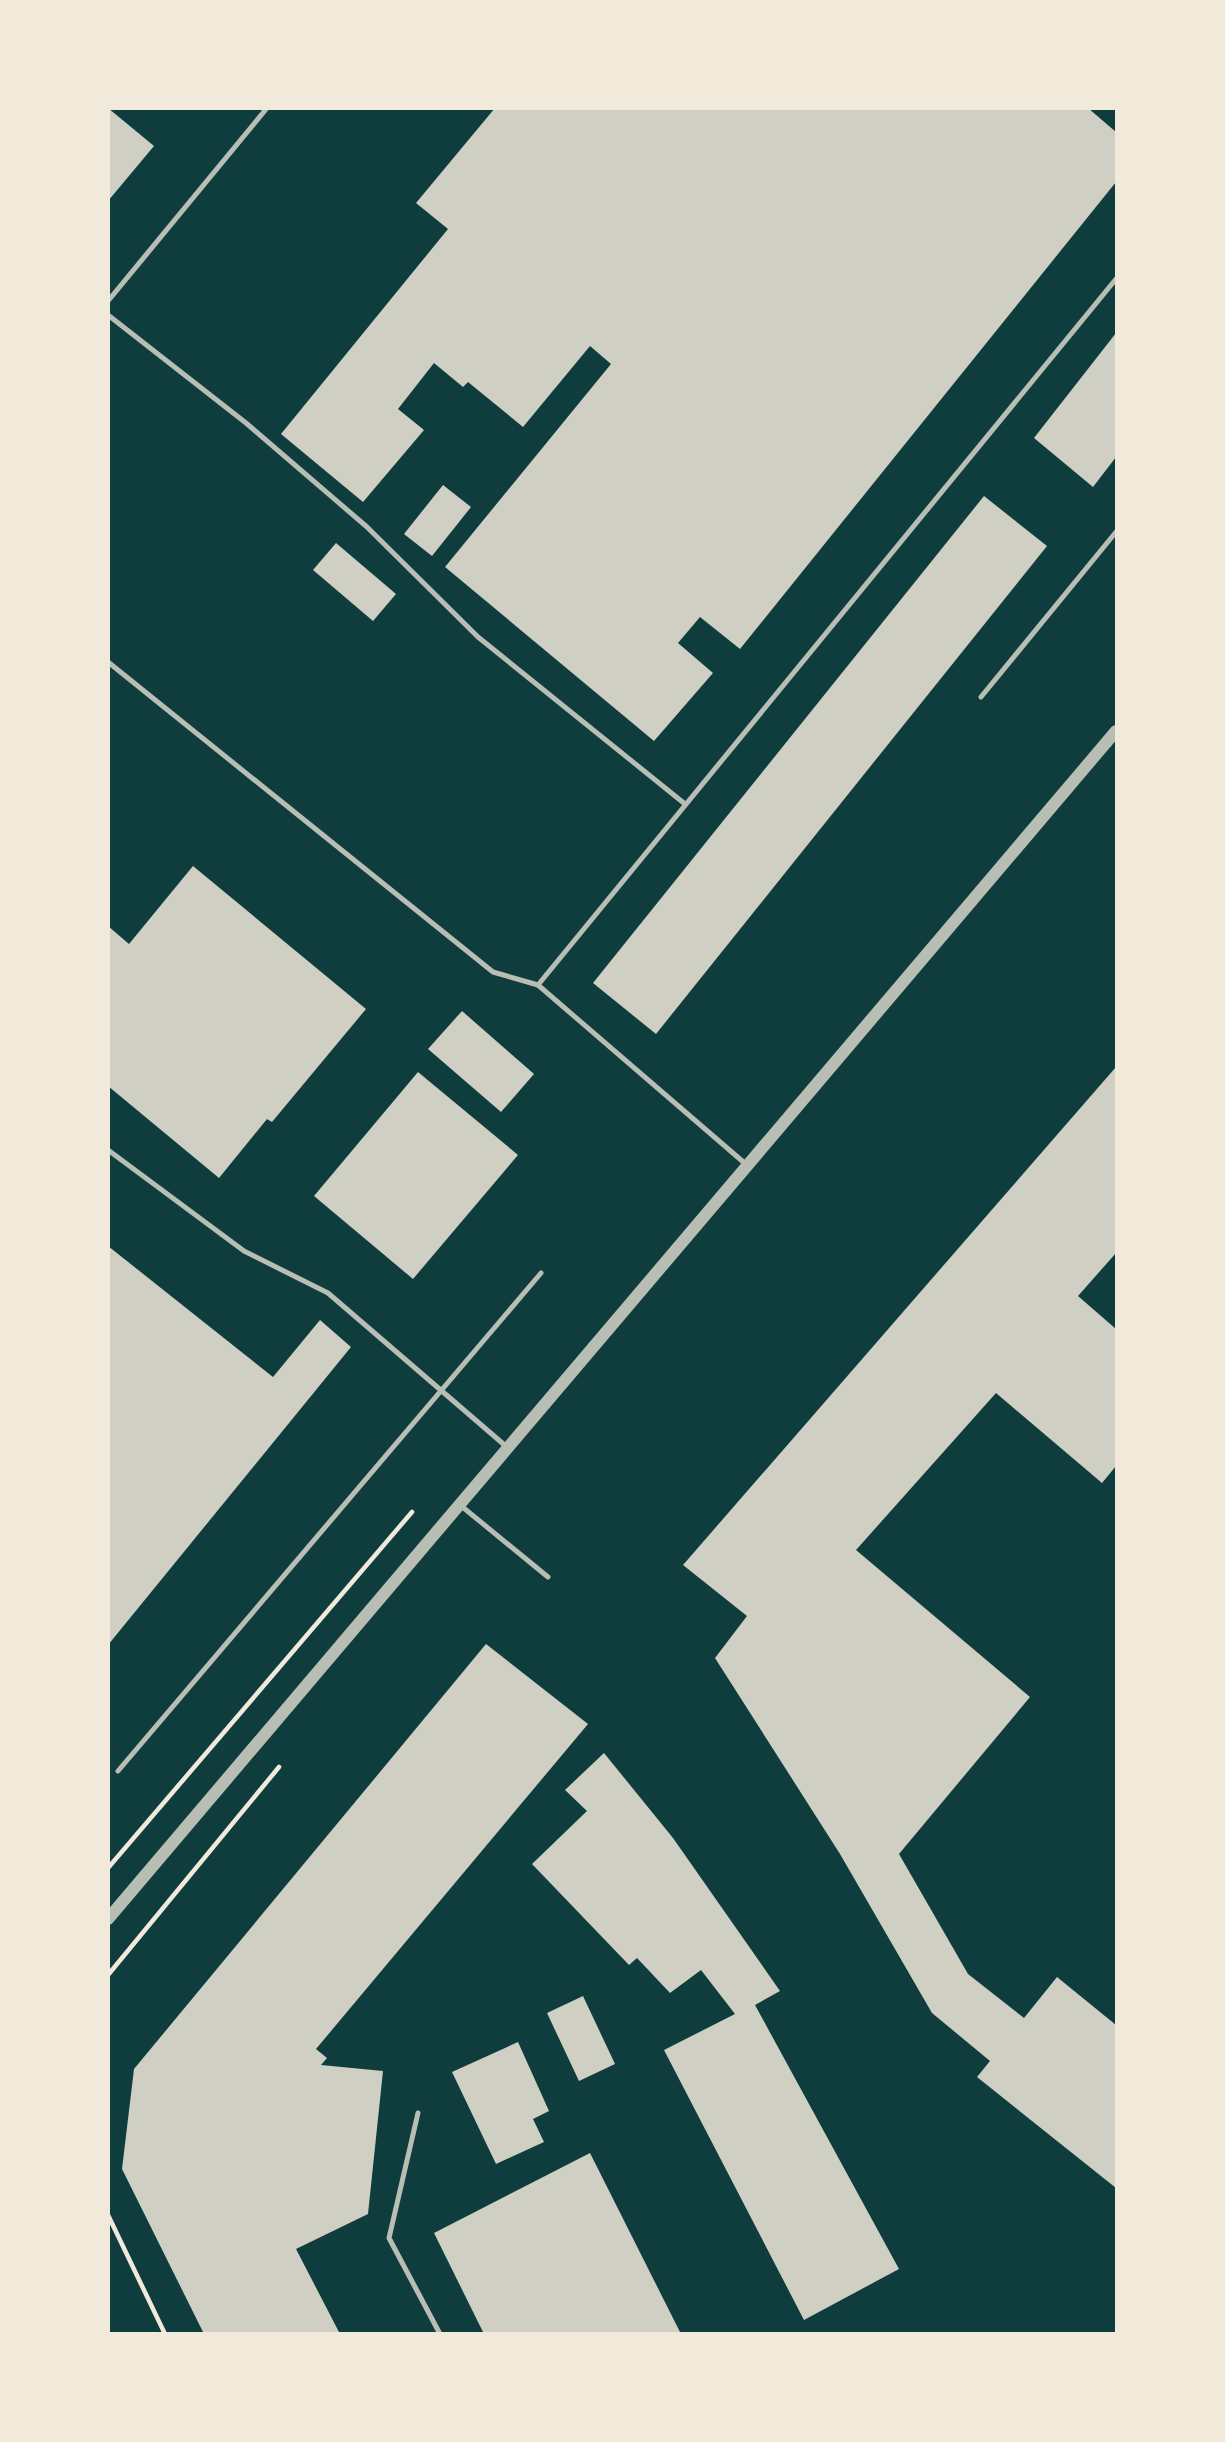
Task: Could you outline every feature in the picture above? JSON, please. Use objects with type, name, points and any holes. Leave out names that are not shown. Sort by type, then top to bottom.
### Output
[{"type":"street","points":[[108,1919],[1116,731]]},
{"type":"lane","points":[[108,301],[267,108]]},
{"type":"lane","points":[[538,985],[1116,279]]},
{"type":"lane","points":[[108,315],[246,423],[367,527],[478,637],[685,804]]},
{"type":"lane","points":[[981,697],[1116,532]]},
{"type":"lane","points":[[108,662],[493,972],[538,985],[748,1166]]},
{"type":"lane","points":[[108,1150],[244,1251],[328,1293],[508,1448]]},
{"type":"lane","points":[[118,1771],[541,1273]]},
{"type":"lane","points":[[460,1505],[548,1577]]},
{"type":"lane","points":[[418,2113],[389,2238],[440,2333]]},
{"type":"path","points":[[108,1868],[412,1511]]},
{"type":"path","points":[[108,2215],[165,2333]]},
{"type":"building","points":[[108,108],[154,146],[108,201]]},
{"type":"building","points":[[495,108],[1088,108],[1116,132],[1116,182],[740,649],[700,617],[678,643],[713,673],[654,741],[445,567],[611,364],[590,346],[523,427],[468,382],[463,387],[434,363],[398,409],[424,430],[363,502],[281,434],[448,229],[416,203]]},
{"type":"building","points":[[1116,333],[1116,457],[1093,487],[1034,438]]},
{"type":"building","points":[[443,485],[471,507],[432,556],[404,534]]},
{"type":"building","points":[[984,496],[1047,546],[656,1034],[593,983]]},
{"type":"building","points":[[336,543],[396,594],[373,621],[313,570]]},
{"type":"building","points":[[193,866],[366,1009],[272,1122],[267,1119],[219,1178],[108,1086],[108,926],[129,944]]},
{"type":"building","points":[[462,1011],[534,1074],[501,1112],[428,1049]]},
{"type":"building","points":[[1116,1067],[1116,1253],[1078,1296],[1116,1329],[1116,1466],[1102,1483],[996,1393],[856,1550],[1030,1697],[899,1854],[968,1974],[1024,2018],[1057,1977],[1116,2025],[1116,2188],[977,2077],[990,2061],[932,2013],[840,1854],[715,1658],[747,1616],[683,1565]]},
{"type":"building","points":[[418,1072],[518,1155],[413,1279],[314,1196]]},
{"type":"building","points":[[108,1246],[273,1377],[320,1320],[351,1347],[108,1645]]},
{"type":"building","points":[[486,1644],[588,1724],[316,2049],[327,2058],[321,2065],[383,2071],[368,2214],[296,2249],[340,2334],[204,2334],[122,2169],[134,2069]]},
{"type":"building","points":[[604,1753],[673,1838],[780,1991],[755,2005],[899,2269],[804,2320],[664,2050],[735,2014],[701,1970],[670,1993],[637,1958],[629,1965],[532,1864],[587,1811],[565,1790]]},
{"type":"building","points":[[583,1996],[615,2064],[579,2081],[547,2013]]},
{"type":"building","points":[[518,2042],[549,2111],[533,2119],[544,2142],[496,2164],[452,2072]]},
{"type":"building","points":[[590,2153],[681,2334],[484,2334],[434,2233]]}]
